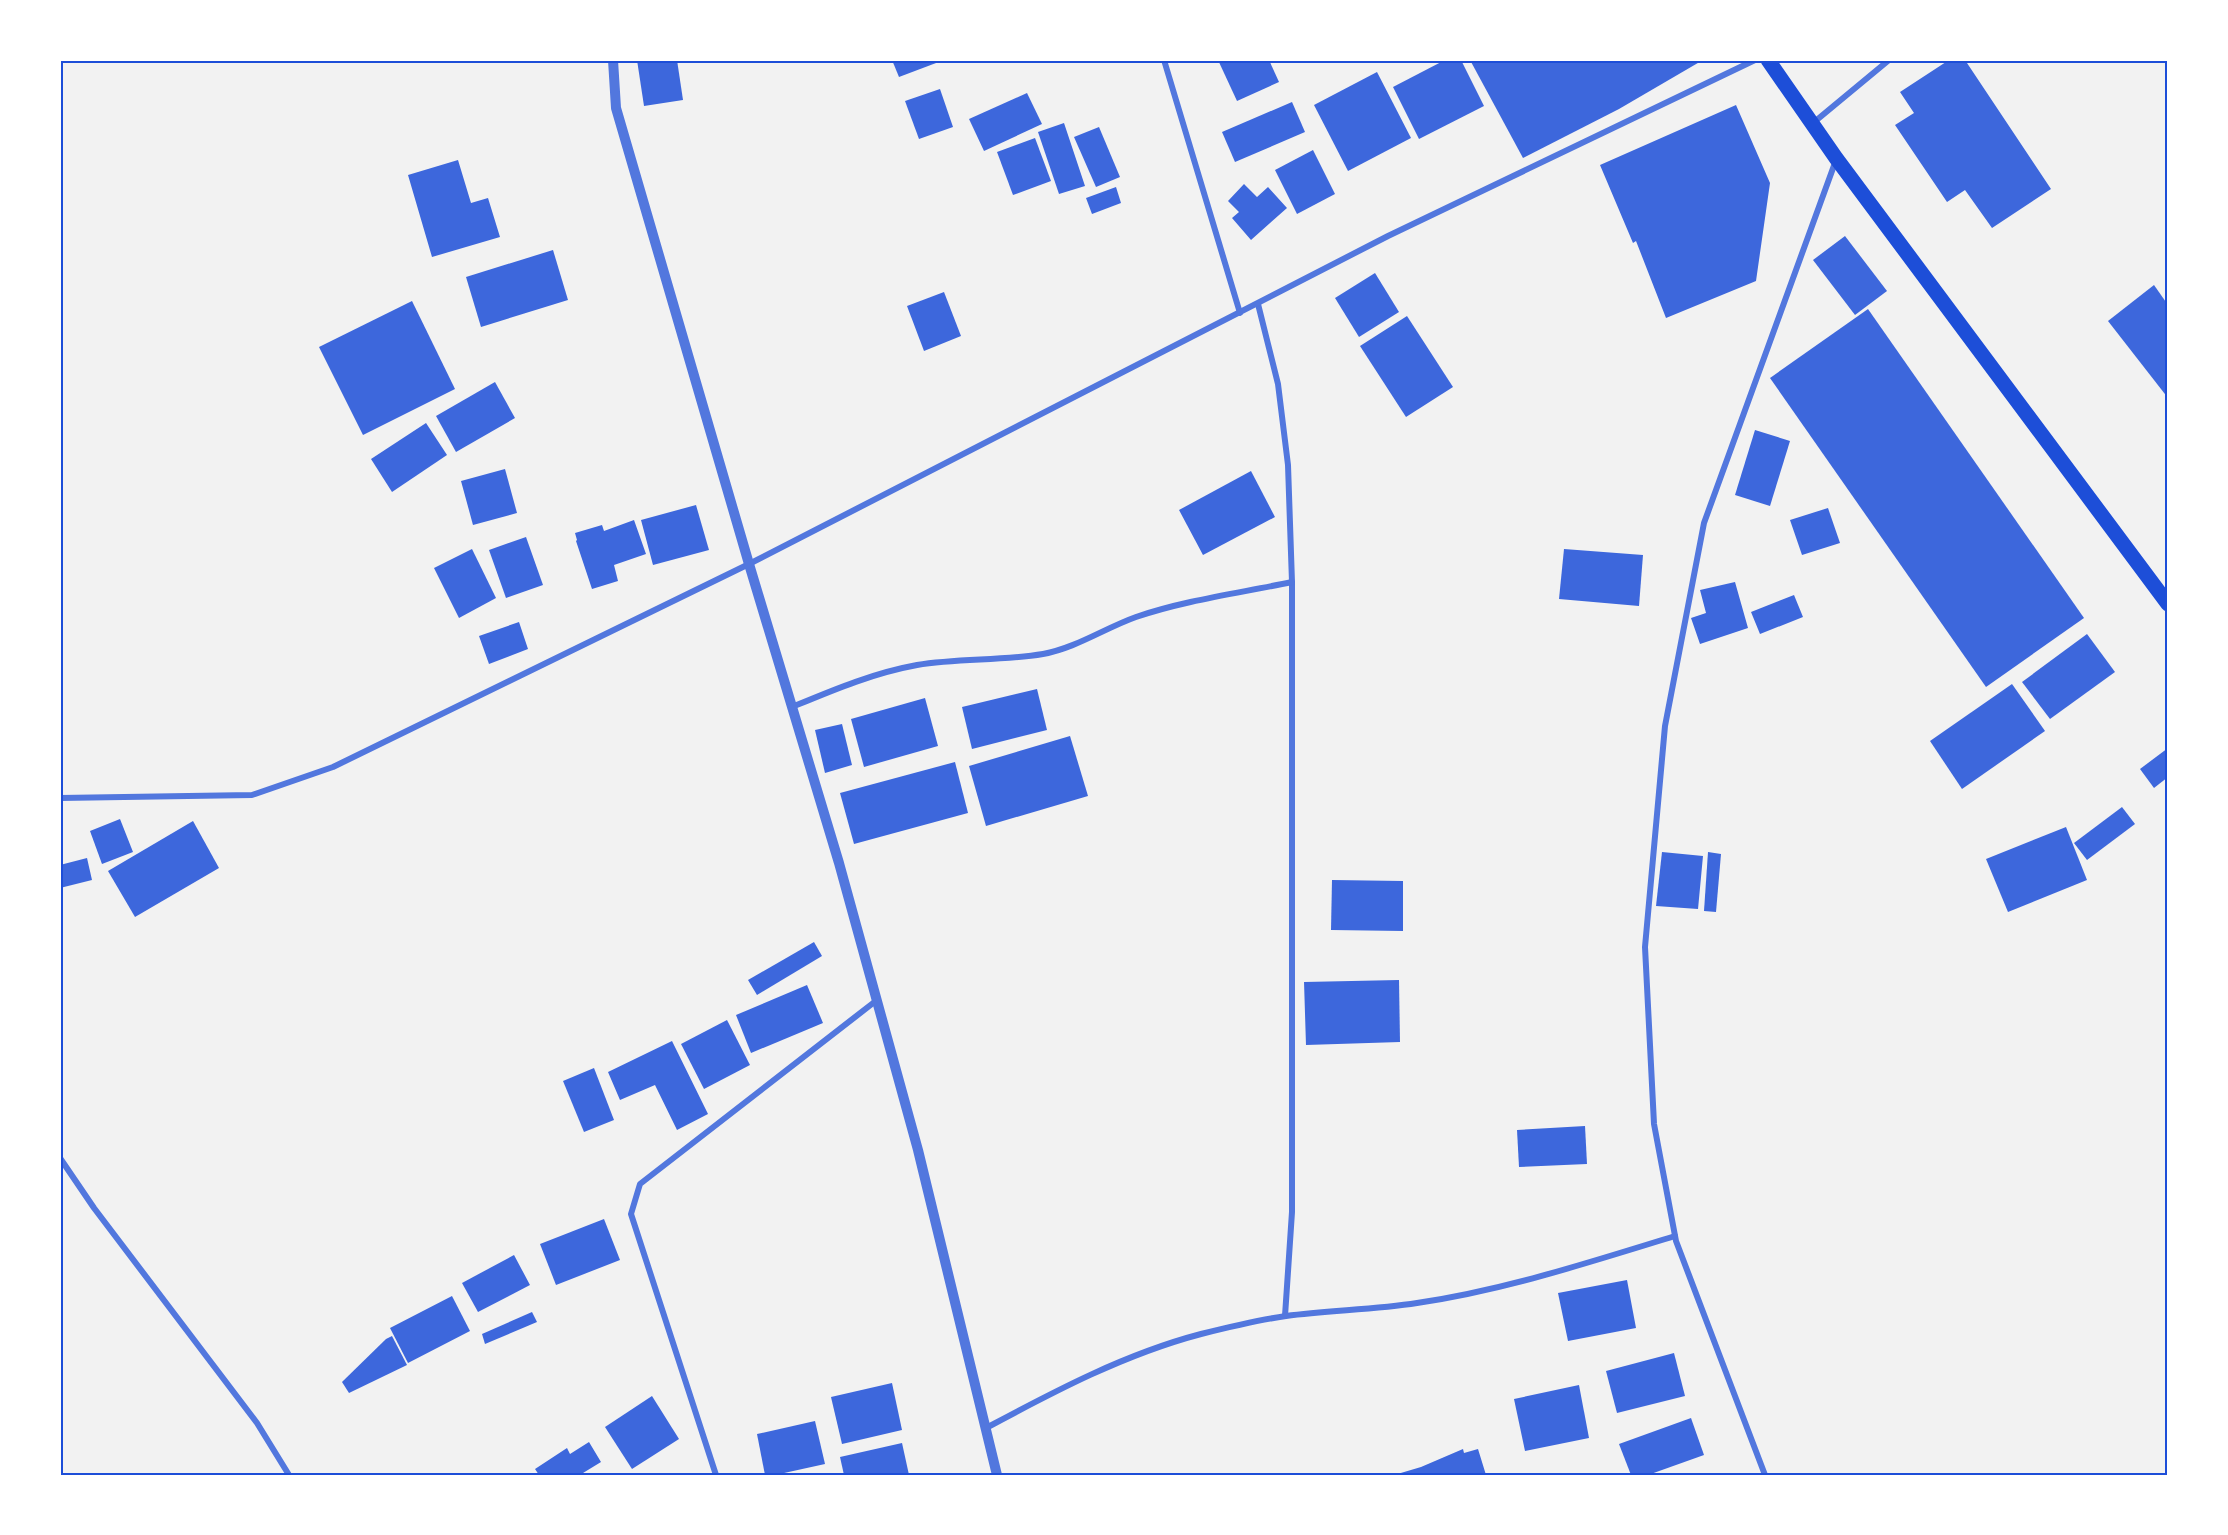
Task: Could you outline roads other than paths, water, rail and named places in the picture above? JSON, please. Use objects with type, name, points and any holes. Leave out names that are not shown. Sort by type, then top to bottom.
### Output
[{"type":"main road","points":[[1768,60],[1836,158],[2168,604]]},
{"type":"street","points":[[613,60],[616,108],[839,863],[918,1150],[997,1475]]},
{"type":"street","points":[[1164,60],[1240,313]]},
{"type":"street","points":[[60,798],[252,795],[333,767],[749,564],[1388,236],[1755,60]]},
{"type":"street","points":[[1812,124],[1889,60]]},
{"type":"street","points":[[1765,1475],[1675,1236],[1654,1124],[1645,947],[1665,726],[1704,523],[1836,158]]},
{"type":"street","points":[[1258,304],[1278,384],[1288,465],[1292,582],[1292,1200],[1285,1316]]},
{"type":"street","points":[[792,707],[872,676],[916,665],[1045,654],[1152,612],[1292,582]]},
{"type":"street","points":[[716,1475],[631,1214],[640,1184],[877,1000]]},
{"type":"street","points":[[60,1158],[94,1208],[257,1423],[289,1475]]},
{"type":"street","points":[[986,1428],[1080,1378],[1144,1352],[1201,1334],[1285,1316],[1416,1303],[1504,1286],[1675,1236]]}]
